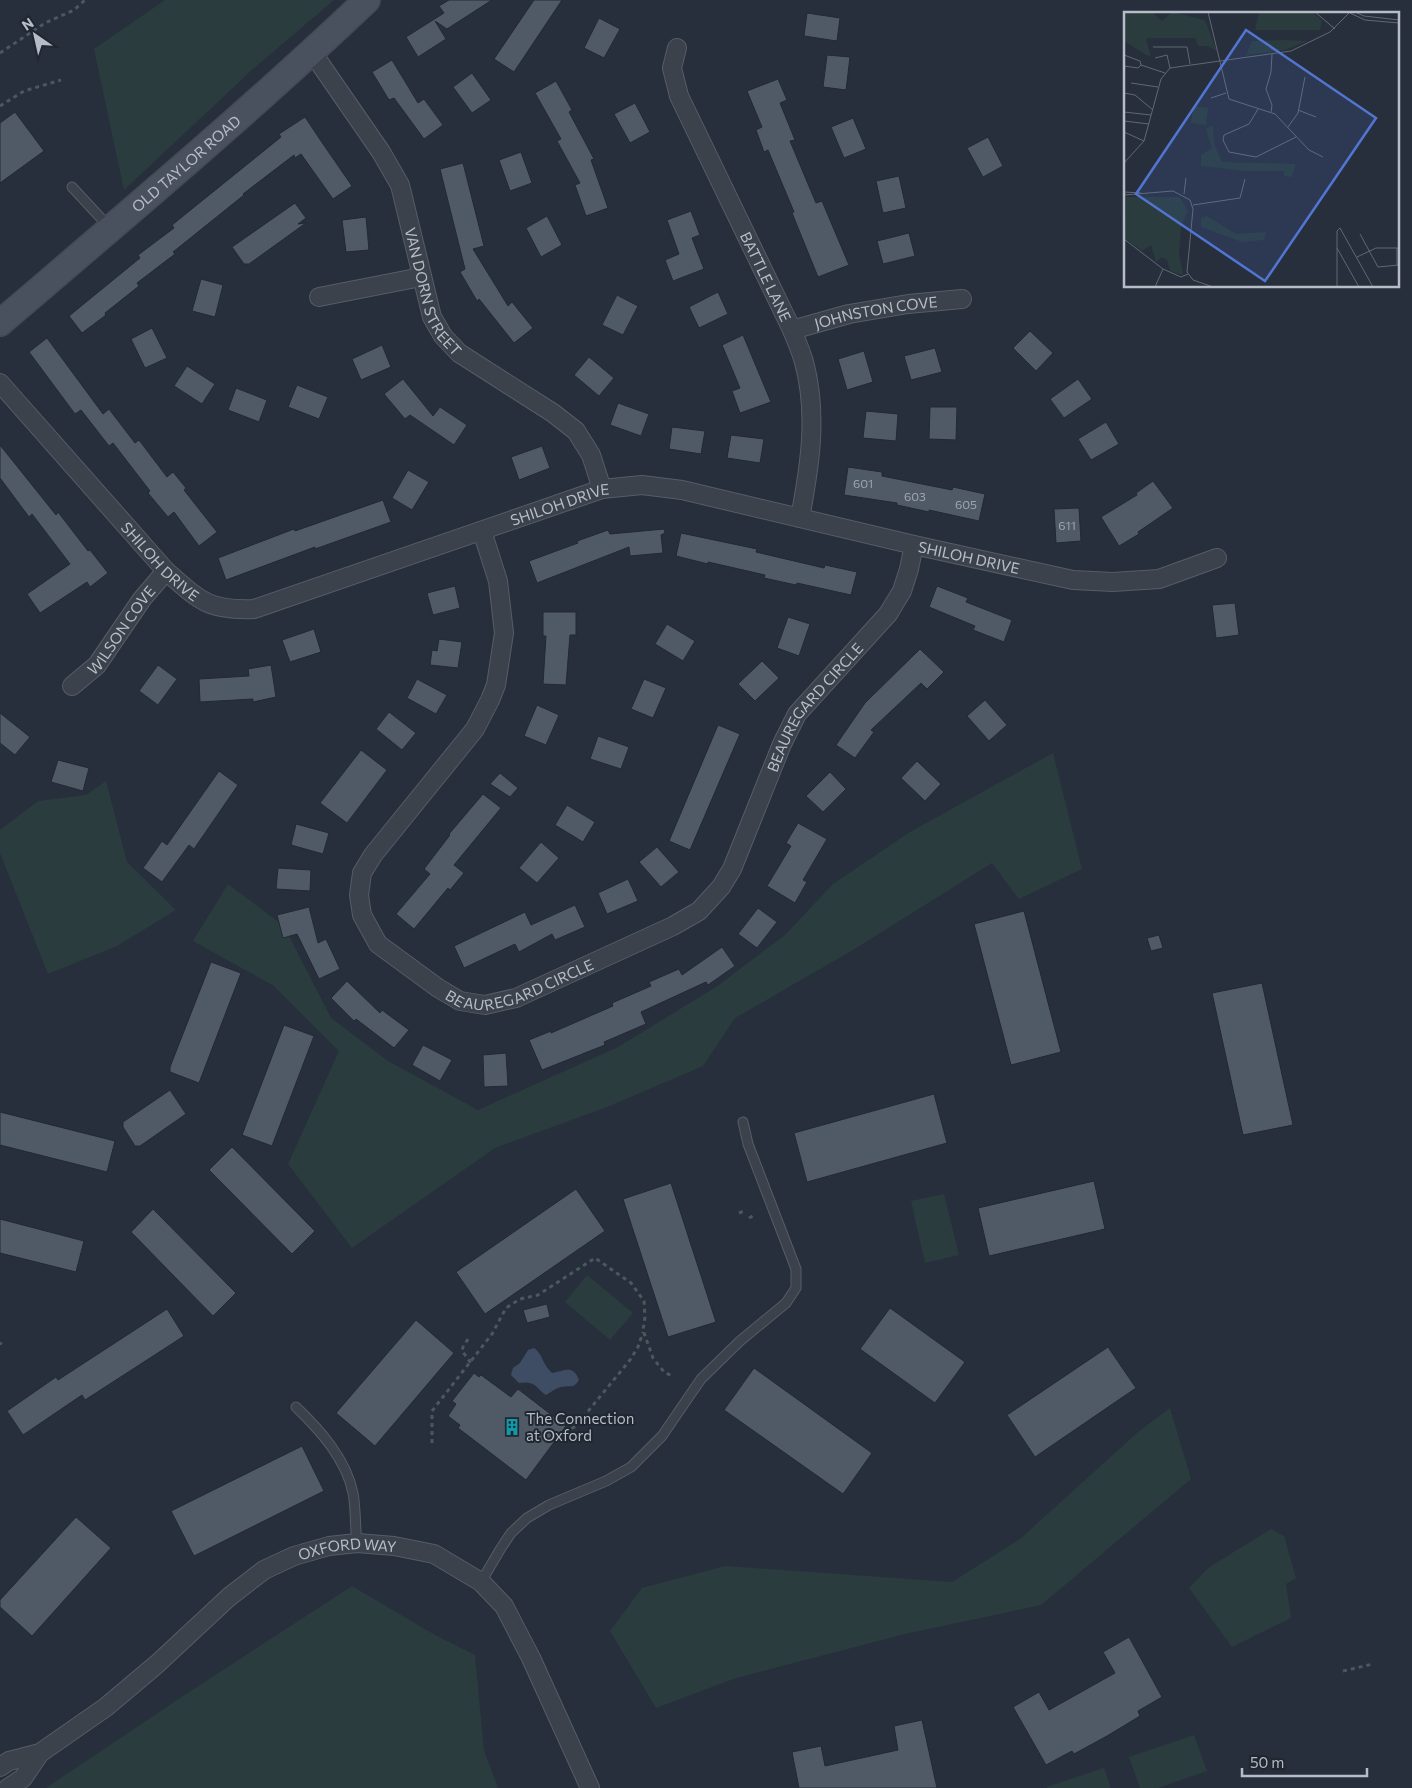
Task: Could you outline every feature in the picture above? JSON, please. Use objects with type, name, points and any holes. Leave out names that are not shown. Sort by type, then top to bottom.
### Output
[{"type":"street","name":"OLD TAYLOR ROAD","points":[[0,323],[312,52],[367,0]]},
{"type":"street","name":"BATTLE LANE","points":[[676,48],[672,68],[679,96],[792,330],[804,361],[811,398],[812,439],[809,473],[800,518]]},
{"type":"street","name":"VAN DORN STREET","points":[[312,52],[381,152],[400,185],[432,316],[443,336],[459,353],[576,431],[591,455],[602,489]]},
{"type":"street","points":[[318,297],[421,277]]},
{"type":"street","name":"JOHNSTON COVE","points":[[792,330],[849,314],[908,304],[962,299]]},
{"type":"street","name":"SHILOH DRIVE","points":[[0,383],[166,571],[197,598],[217,607],[236,610],[254,609],[602,489],[642,485],[682,490],[914,545],[1073,580],[1113,582],[1159,579],[1217,558]]},
{"type":"street","name":"BEAUREGARD CIRCLE","points":[[482,531],[498,580],[504,633],[496,685],[475,729],[373,854],[362,873],[359,895],[362,915],[378,944],[460,1002],[484,1006],[516,998],[673,926],[699,911],[712,899],[732,869],[782,744],[797,714],[888,614],[902,591],[914,545]]},
{"type":"street","name":"WILSON COVE","points":[[72,686],[97,665],[142,599],[166,571]]},
{"type":"street","name":"OXFORD WAY","points":[[0,1767],[9,1761],[40,1753],[106,1707],[157,1664],[229,1596],[264,1570],[294,1556],[329,1546],[356,1543],[394,1546],[434,1554],[481,1582],[504,1606],[531,1658],[590,1788]]},
{"type":"street","name":"OXFORD WAY","points":[[8,1788],[24,1778],[40,1753]]},
{"type":"lane","points":[[72,186],[110,228]]},
{"type":"lane","points":[[481,1582],[511,1533],[527,1518],[549,1505],[631,1467],[662,1436],[701,1380],[740,1341],[786,1303],[796,1288],[796,1269],[748,1144],[743,1122]]},
{"type":"lane","points":[[296,1407],[312,1422],[336,1454],[347,1474],[353,1493],[356,1543]]},
{"type":"path","points":[[0,53],[45,23],[74,10],[85,0]]},
{"type":"path","points":[[0,106],[24,91],[62,80]]},
{"type":"path","points":[[739,1213],[746,1210]]},
{"type":"path","points":[[432,1443],[432,1411],[492,1334],[506,1308],[512,1302],[538,1296],[595,1258],[631,1283],[644,1301],[645,1316],[643,1330],[638,1347],[630,1360],[576,1426],[569,1430],[564,1430]]},
{"type":"path","points":[[643,1330],[653,1358],[664,1372],[672,1376]]},
{"type":"path","points":[[468,1339],[462,1352],[471,1363]]},
{"type":"path","points":[[1343,1671],[1373,1664]]},
{"type":"shaded area","points":[[165,0],[334,0],[253,69],[124,190],[94,49]]},
{"type":"shaded area","points":[[1053,753],[1082,869],[1019,899],[992,863],[853,950],[735,1018],[703,1066],[607,1107],[495,1148],[352,1248],[288,1164],[339,1051],[274,986],[193,941],[228,884],[284,926],[331,1018],[388,1061],[478,1110],[618,1047],[716,987],[785,935],[833,884],[910,832]]},
{"type":"shaded area","points":[[106,781],[127,862],[176,910],[117,946],[48,974],[0,853],[0,830],[38,801],[86,795]]},
{"type":"shaded area","points":[[944,1194],[959,1255],[925,1263],[911,1201]]},
{"type":"shaded area","points":[[587,1275],[633,1313],[610,1340],[565,1302]]},
{"type":"shaded area","points":[[1170,1408],[1191,1479],[1041,1605],[905,1634],[736,1678],[656,1708],[610,1631],[642,1588],[725,1566],[952,1582],[1020,1539],[1138,1432]]},
{"type":"shaded area","points":[[1271,1529],[1284,1536],[1296,1578],[1286,1584],[1291,1618],[1232,1647],[1189,1588],[1208,1568]]},
{"type":"shaded area","points":[[352,1586],[435,1635],[475,1655],[484,1751],[498,1788],[46,1788],[183,1696]]},
{"type":"shaded area","points":[[1194,1735],[1207,1771],[1158,1788],[1140,1788],[1129,1757]]},
{"type":"shaded area","points":[[1104,1768],[1111,1788],[1047,1788],[1047,1787]]},
{"type":"water","points":[[534,1348],[552,1373],[571,1370],[577,1375],[579,1380],[577,1383],[573,1386],[555,1389],[546,1395],[531,1383],[519,1383],[511,1375],[513,1368],[520,1363],[528,1350]]},
{"type":"building","points":[[449,0],[492,0],[447,29],[435,21],[446,39],[418,57],[406,37],[444,13],[439,6]]},
{"type":"building","points":[[534,0],[562,0],[514,72],[494,59]]},
{"type":"building","points":[[807,13],[840,18],[837,41],[804,36]]},
{"type":"building","points":[[599,18],[620,29],[604,58],[584,48]]},
{"type":"building","points":[[827,55],[850,57],[846,90],[823,87]]},
{"type":"building","points":[[392,60],[418,103],[424,99],[443,125],[424,139],[394,98],[389,100],[372,72]]},
{"type":"building","points":[[472,73],[491,100],[472,113],[453,87]]},
{"type":"building","points":[[778,79],[787,100],[780,103],[795,140],[790,141],[816,203],[822,201],[849,265],[818,277],[768,150],[764,152],[756,130],[762,127],[747,91]]},
{"type":"building","points":[[556,81],[572,110],[569,112],[594,159],[591,160],[608,208],[586,216],[575,185],[580,183],[557,141],[561,139],[535,93]]},
{"type":"building","points":[[635,103],[650,132],[630,143],[614,114]]},
{"type":"building","points":[[15,112],[44,151],[0,183],[0,123]]},
{"type":"building","points":[[305,117],[352,186],[333,199],[301,154],[295,158],[294,155],[173,252],[175,254],[137,283],[139,286],[82,333],[69,316],[140,258],[138,255],[174,228],[172,225],[281,137],[279,134]]},
{"type":"building","points":[[853,118],[866,149],[844,158],[831,127]]},
{"type":"building","points":[[988,137],[1003,166],[983,177],[967,148]]},
{"type":"building","points":[[521,152],[532,183],[510,191],[499,160]]},
{"type":"building","points":[[463,163],[484,246],[473,249],[508,306],[512,302],[533,328],[514,343],[479,299],[477,301],[460,272],[465,269],[440,169]]},
{"type":"building","points":[[899,176],[906,208],[883,213],[876,181]]},
{"type":"building","points":[[295,203],[306,218],[298,224],[306,223],[249,264],[244,264],[232,247]]},
{"type":"building","points":[[691,211],[700,235],[692,238],[704,269],[673,281],[665,260],[679,254],[667,220]]},
{"type":"building","points":[[547,216],[562,245],[541,257],[526,228]]},
{"type":"building","points":[[366,217],[369,250],[346,252],[342,220]]},
{"type":"building","points":[[909,233],[915,256],[883,264],[877,241]]},
{"type":"building","points":[[201,279],[223,285],[215,317],[192,311]]},
{"type":"building","points":[[718,292],[728,314],[699,328],[689,307]]},
{"type":"building","points":[[617,295],[638,306],[623,335],[602,325]]},
{"type":"building","points":[[152,328],[167,358],[145,368],[131,339]]},
{"type":"building","points":[[1030,331],[1053,353],[1036,371],[1013,348]]},
{"type":"building","points":[[743,335],[771,402],[740,413],[732,391],[740,388],[722,345]]},
{"type":"building","points":[[47,338],[103,414],[109,409],[135,443],[139,440],[167,477],[173,472],[186,488],[184,490],[217,532],[199,546],[174,512],[168,517],[148,493],[150,491],[113,443],[109,446],[81,410],[75,414],[29,352]]},
{"type":"building","points":[[382,345],[391,367],[361,380],[352,359]]},
{"type":"building","points":[[935,348],[942,372],[911,380],[904,356]]},
{"type":"building","points":[[864,351],[873,382],[847,390],[838,359]]},
{"type":"building","points":[[589,357],[614,378],[599,396],[574,375]]},
{"type":"building","points":[[187,366],[215,384],[202,404],[174,386]]},
{"type":"building","points":[[403,379],[433,416],[440,407],[467,425],[454,445],[410,415],[405,419],[384,394]]},
{"type":"building","points":[[1078,379],[1092,399],[1064,418],[1050,399]]},
{"type":"building","points":[[297,385],[328,397],[319,419],[288,407]]},
{"type":"building","points":[[236,388],[267,400],[259,422],[228,410]]},
{"type":"building","points":[[618,403],[649,414],[641,436],[610,425]]},
{"type":"building","points":[[930,407],[957,407],[956,440],[929,439]]},
{"type":"building","points":[[866,411],[898,414],[896,441],[863,438]]},
{"type":"building","points":[[1106,422],[1119,444],[1091,460],[1078,439]]},
{"type":"building","points":[[672,427],[705,431],[701,454],[669,449]]},
{"type":"building","points":[[731,435],[764,439],[760,463],[727,458]]},
{"type":"building","points":[[0,445],[56,515],[58,512],[88,551],[90,550],[108,573],[90,587],[87,582],[40,613],[27,594],[70,564],[32,514],[29,517],[0,478]]},
{"type":"building","points":[[542,446],[550,468],[519,480],[511,457]]},
{"type":"building","points":[[848,467],[882,472],[882,476],[952,490],[953,487],[985,494],[979,521],[897,505],[897,503],[844,495]]},
{"type":"building","points":[[408,470],[429,482],[412,510],[392,498]]},
{"type":"building","points":[[1153,481],[1173,508],[1138,532],[1139,534],[1119,546],[1101,517],[1137,495],[1136,493]]},
{"type":"building","points":[[383,500],[391,522],[315,549],[315,547],[226,580],[218,558],[294,529],[295,531]]},
{"type":"building","points":[[1079,508],[1081,541],[1056,543],[1054,509]]},
{"type":"building","points":[[664,529],[665,533],[661,535],[663,553],[630,556],[629,547],[537,583],[529,561],[608,530],[610,534]]},
{"type":"building","points":[[681,533],[757,549],[756,552],[824,568],[825,565],[857,572],[851,595],[764,578],[765,575],[676,556]]},
{"type":"building","points":[[455,586],[460,608],[433,615],[427,593]]},
{"type":"building","points":[[937,586],[968,598],[966,602],[1012,620],[1004,642],[973,630],[975,626],[929,607]]},
{"type":"building","points":[[1235,603],[1239,635],[1216,638],[1212,605]]},
{"type":"building","points":[[543,612],[576,612],[576,635],[570,635],[566,685],[543,684],[546,636],[543,636]]},
{"type":"building","points":[[788,617],[810,624],[799,656],[777,648]]},
{"type":"building","points":[[667,624],[695,641],[683,661],[655,644]]},
{"type":"building","points":[[314,629],[321,652],[290,662],[282,640]]},
{"type":"building","points":[[439,639],[462,642],[458,668],[430,665],[432,650],[437,651]]},
{"type":"building","points":[[920,649],[944,672],[927,689],[921,683],[871,730],[874,732],[855,758],[836,745],[865,703]]},
{"type":"building","points":[[762,661],[779,678],[755,701],[738,684]]},
{"type":"building","points":[[158,665],[177,679],[158,705],[139,691]]},
{"type":"building","points":[[271,665],[276,697],[253,702],[253,699],[200,702],[199,679],[249,676],[248,669]]},
{"type":"building","points":[[417,679],[447,695],[436,714],[407,698]]},
{"type":"building","points":[[644,679],[666,688],[653,718],[631,709]]},
{"type":"building","points":[[985,700],[1007,725],[989,741],[967,716]]},
{"type":"building","points":[[537,705],[559,715],[546,745],[524,736]]},
{"type":"building","points":[[389,712],[416,733],[402,750],[376,729]]},
{"type":"building","points":[[0,713],[30,737],[15,755],[0,743]]},
{"type":"building","points":[[718,725],[740,734],[690,850],[669,841]]},
{"type":"building","points":[[598,736],[629,747],[621,769],[590,759]]},
{"type":"building","points":[[361,750],[387,770],[347,823],[320,803]]},
{"type":"building","points":[[58,760],[89,768],[83,791],[51,782]]},
{"type":"building","points":[[917,761],[941,784],[925,801],[901,778]]},
{"type":"building","points":[[219,771],[238,785],[194,849],[189,845],[162,882],[143,868],[162,841],[167,845]]},
{"type":"building","points":[[830,772],[846,789],[823,812],[806,796]]},
{"type":"building","points":[[500,773],[518,788],[510,797],[490,784]]},
{"type":"building","points":[[483,794],[501,808],[454,865],[464,873],[450,890],[448,888],[414,929],[396,914],[430,874],[424,869],[449,834]]},
{"type":"building","points":[[567,805],[595,822],[583,842],[555,825]]},
{"type":"building","points":[[798,823],[827,839],[803,880],[807,882],[795,903],[767,886],[791,846],[786,843]]},
{"type":"building","points":[[296,824],[329,833],[323,854],[291,845]]},
{"type":"building","points":[[541,842],[559,858],[537,883],[519,868]]},
{"type":"building","points":[[657,847],[679,872],[661,887],[639,862]]},
{"type":"building","points":[[278,868],[311,870],[310,891],[276,889]]},
{"type":"building","points":[[628,879],[638,901],[607,914],[598,893]]},
{"type":"building","points":[[575,905],[585,927],[555,940],[552,934],[519,952],[515,944],[464,968],[454,946],[525,912],[531,925]]},
{"type":"building","points":[[309,907],[318,943],[326,939],[340,969],[319,979],[297,934],[283,938],[277,915]]},
{"type":"building","points":[[758,908],[777,922],[757,948],[738,934]]},
{"type":"building","points":[[1024,911],[1061,1052],[1011,1065],[974,924]]},
{"type":"building","points":[[1159,935],[1163,948],[1151,951],[1147,938]]},
{"type":"building","points":[[722,947],[735,966],[708,985],[706,982],[641,1012],[646,1024],[604,1042],[605,1045],[542,1070],[529,1040],[551,1031],[551,1033],[613,1006],[612,1003],[651,986],[649,982],[679,969],[682,975]]},
{"type":"building","points":[[211,962],[241,973],[199,1083],[170,1072],[170,1067]]},
{"type":"building","points":[[347,981],[380,1013],[382,1010],[409,1030],[394,1048],[356,1019],[354,1021],[331,998]]},
{"type":"building","points":[[1262,983],[1293,1125],[1243,1135],[1212,993]]},
{"type":"building","points":[[284,1025],[314,1036],[272,1146],[242,1135]]},
{"type":"building","points":[[423,1045],[452,1060],[440,1081],[412,1065]]},
{"type":"building","points":[[506,1053],[508,1086],[484,1087],[483,1055]]},
{"type":"building","points":[[170,1090],[186,1114],[140,1146],[135,1146],[123,1127],[123,1122]]},
{"type":"building","points":[[934,1094],[947,1143],[807,1182],[794,1133]]},
{"type":"building","points":[[0,1112],[115,1141],[107,1172],[0,1145]]},
{"type":"building","points":[[232,1147],[315,1231],[292,1254],[209,1170]]},
{"type":"building","points":[[1094,1181],[1105,1229],[989,1256],[978,1208]]},
{"type":"building","points":[[671,1183],[716,1322],[668,1337],[623,1199]]},
{"type":"building","points":[[576,1189],[605,1231],[485,1314],[456,1272]]},
{"type":"building","points":[[153,1209],[236,1293],[213,1316],[131,1232]]},
{"type":"building","points":[[0,1219],[84,1241],[76,1272],[0,1253]]},
{"type":"building","points":[[547,1304],[550,1317],[527,1323],[523,1310]]},
{"type":"building","points":[[890,1308],[965,1362],[935,1403],[860,1349]]},
{"type":"building","points":[[167,1309],[184,1336],[85,1400],[82,1395],[23,1435],[7,1411],[56,1377],[58,1380]]},
{"type":"building","points":[[416,1320],[454,1353],[375,1446],[336,1413]]},
{"type":"building","points":[[1108,1347],[1136,1388],[1035,1457],[1007,1415]]},
{"type":"building","points":[[754,1368],[872,1453],[843,1494],[724,1410]]},
{"type":"building","name":"The Connection at Oxford","points":[[474,1373],[479,1377],[481,1375],[511,1397],[518,1389],[566,1426],[526,1480],[458,1428],[460,1425],[448,1416],[456,1404],[452,1401]]},
{"type":"building","points":[[302,1446],[324,1491],[194,1556],[171,1511]]},
{"type":"building","points":[[76,1517],[111,1548],[32,1636],[0,1607],[0,1600]]},
{"type":"building","points":[[1129,1637],[1162,1697],[1138,1711],[1140,1716],[1107,1736],[1074,1754],[1072,1751],[1046,1765],[1013,1707],[1039,1692],[1049,1710],[1115,1673],[1103,1652]]},
{"type":"building","points":[[922,1720],[937,1788],[799,1788],[792,1752],[821,1746],[825,1766],[898,1750],[894,1726]]},
{"type":"place","name":"The Connection at Oxford","points":[[512,1427]]}]
